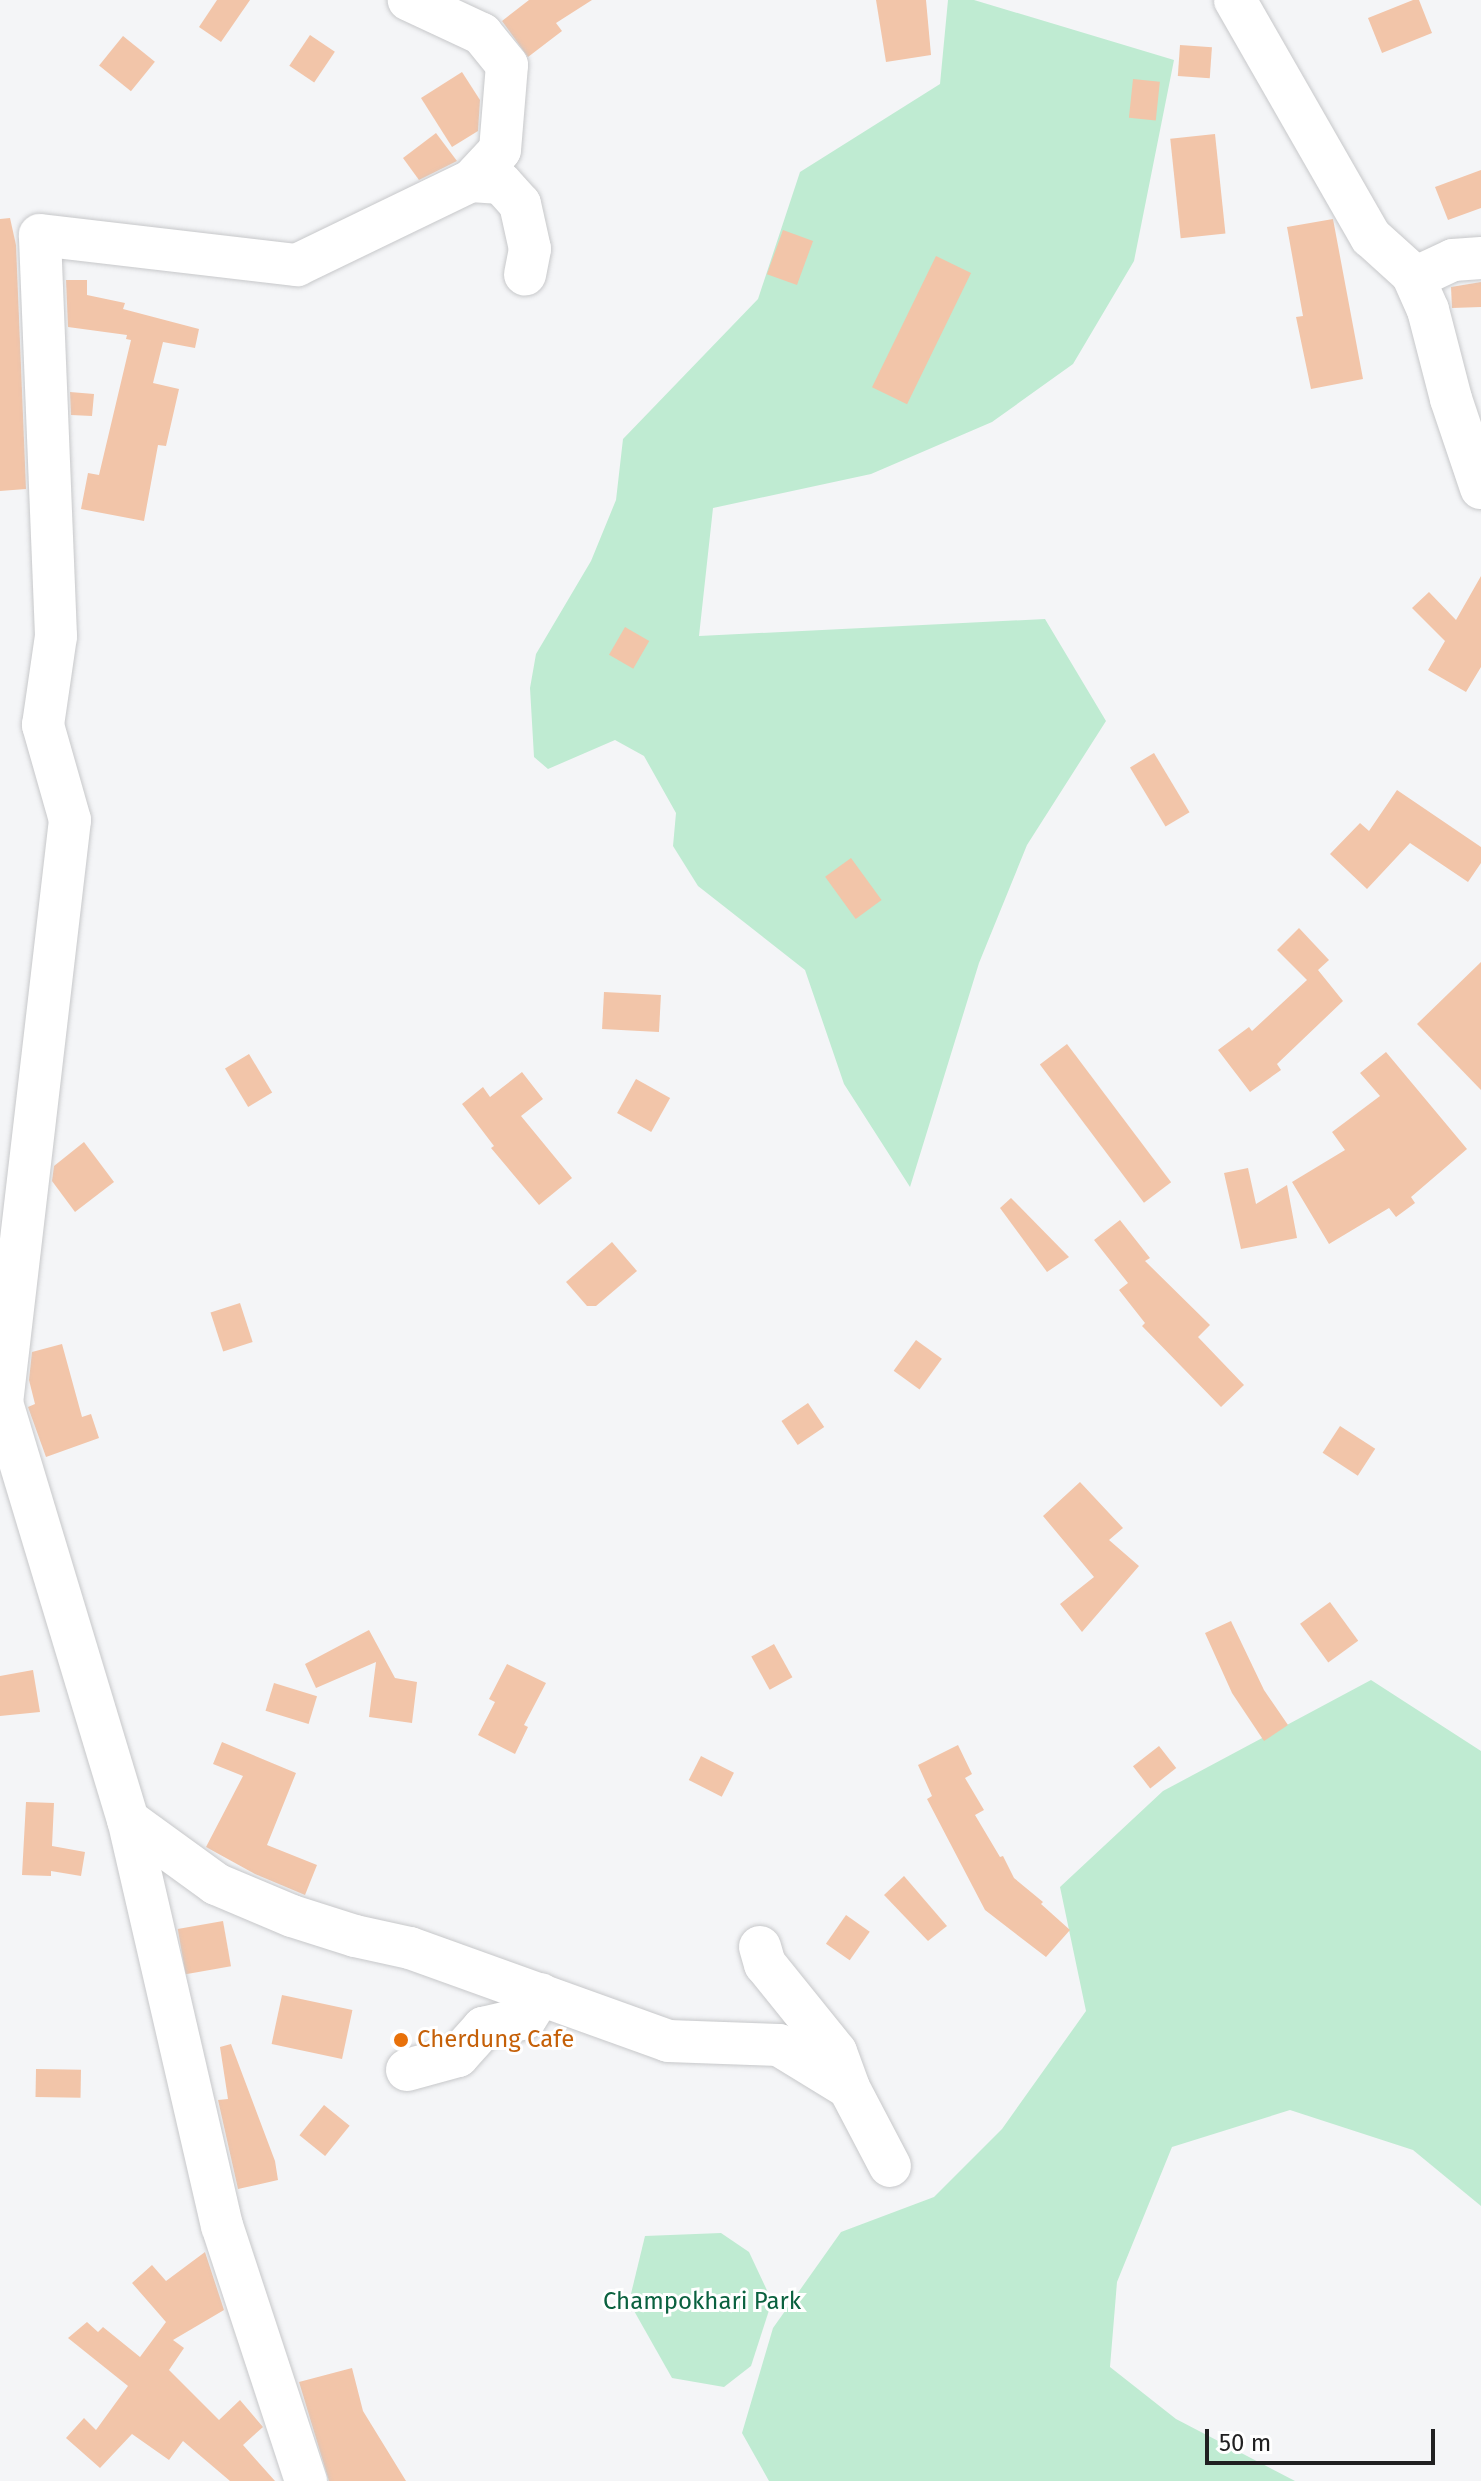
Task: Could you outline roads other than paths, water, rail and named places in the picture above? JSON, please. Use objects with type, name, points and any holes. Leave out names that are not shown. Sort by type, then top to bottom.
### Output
[{"type":"street","points":[[306,2481],[222,2226],[128,1820],[2,1403],[70,820],[43,725],[56,636],[40,235],[297,265],[471,181],[500,150],[507,65],[482,34],[409,0]]},
{"type":"street","points":[[1235,0],[1371,237],[1412,274],[1428,310],[1451,399],[1481,488]]},
{"type":"street","points":[[471,181],[501,183],[520,204],[530,249],[525,275]]},
{"type":"street","points":[[1412,274],[1423,274],[1453,260],[1481,258]]},
{"type":"street","points":[[128,1820],[216,1884],[249,1899],[355,1936],[410,1948],[668,2041],[779,2045],[849,2088]]},
{"type":"street","points":[[760,1947],[765,1964],[836,2052],[849,2088],[890,2166]]},
{"type":"street","points":[[407,2070],[458,2056],[483,2028],[526,2018],[541,1994]]},
{"type":"place","name":"Cherdung Cafe","points":[[401,2040]]},
{"type":"park label","name":"Champokhari Park","points":[[702,2302]]}]
